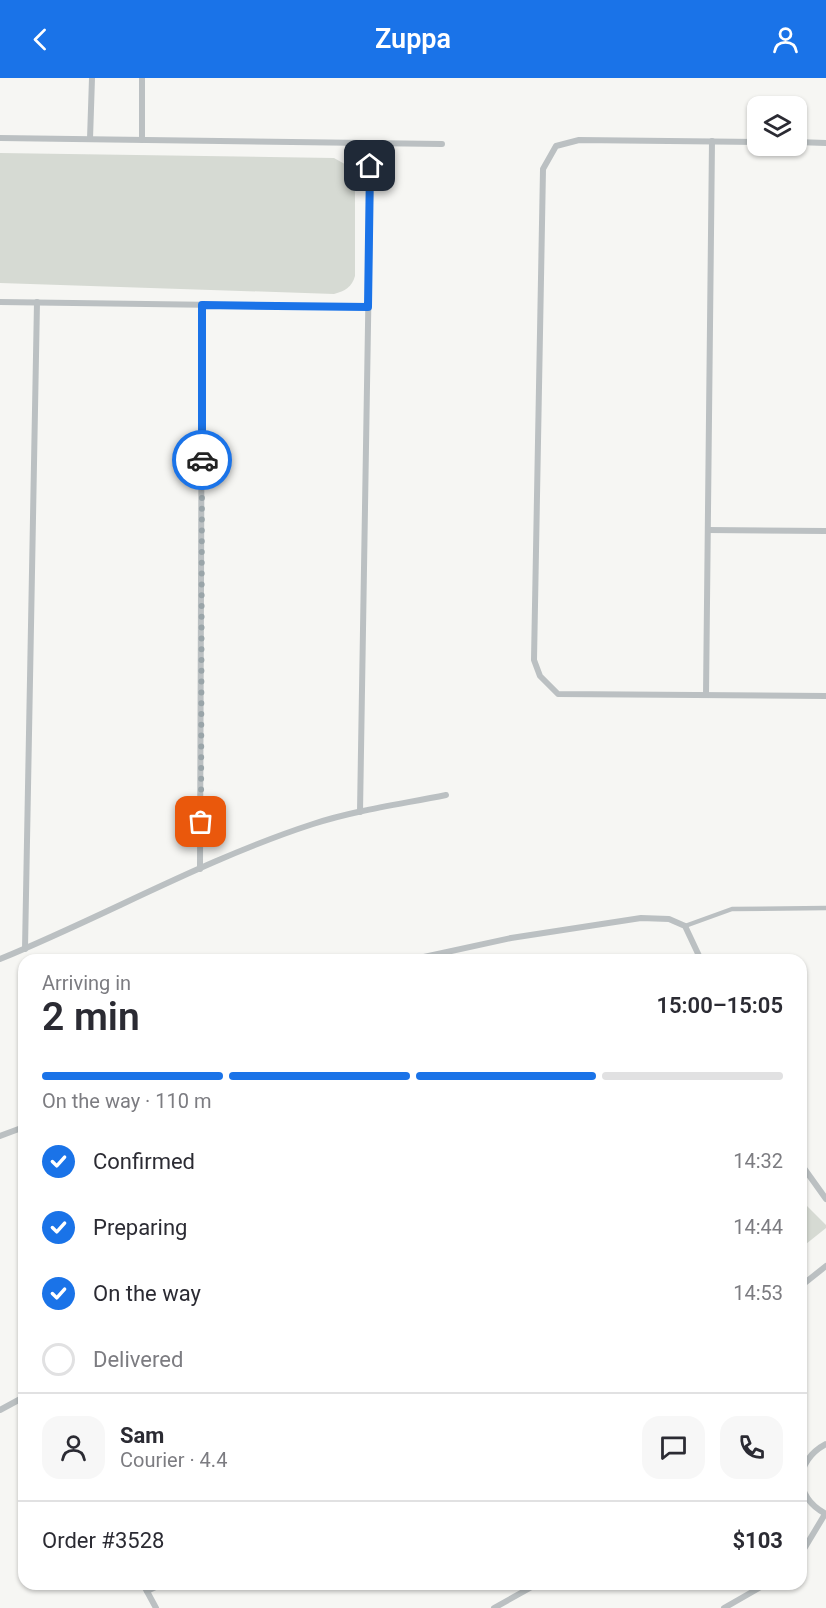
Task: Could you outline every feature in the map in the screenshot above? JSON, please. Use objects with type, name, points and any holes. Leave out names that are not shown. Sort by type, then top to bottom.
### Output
[{"type":"street","points":[[90,139],[92,78]]},
{"type":"street","points":[[142,78],[142,140]]},
{"type":"street","points":[[0,138],[442,144]]},
{"type":"street","points":[[747,142],[579,140],[556,146],[543,169],[534,660],[540,676],[558,694],[826,696]]},
{"type":"street","points":[[706,695],[712,141]]},
{"type":"street","points":[[807,142],[826,143]]},
{"type":"street","points":[[360,812],[371,143]]},
{"type":"street","points":[[0,302],[368,307]]},
{"type":"street","points":[[25,949],[37,302]]},
{"type":"street","points":[[200,869],[202,305]]},
{"type":"street","points":[[708,531],[826,531]]},
{"type":"street","points":[[0,959],[200,869],[304,827],[360,812],[446,795]]},
{"type":"street","points":[[438,954],[511,938],[641,918],[669,919],[685,926],[698,954]]},
{"type":"street","points":[[0,1136],[18,1129]]},
{"type":"street","points":[[807,1172],[826,1199]]},
{"type":"street","points":[[807,1281],[826,1266]]},
{"type":"street","points":[[0,1410],[18,1400]]},
{"type":"street","points":[[807,1459],[815,1449],[826,1444]]},
{"type":"street","points":[[807,1498],[814,1508],[826,1514],[807,1544]]},
{"type":"street","points":[[494,1608],[526,1590]]},
{"type":"street","points":[[724,1608],[756,1590]]},
{"type":"street","points":[[147,1591],[154,1607]]},
{"type":"lane","points":[[685,926],[732,909],[826,908]]},
{"type":"shaded area","points":[[0,153],[334,158],[350,167],[355,176],[354,280],[348,288],[334,294],[0,283]]},
{"type":"shaded area","points":[[807,1206],[826,1225],[826,1228],[807,1243]]},
{"type":"way so far","points":[[201,822],[202,460]]},
{"type":"route","points":[[202,460],[202,305],[368,307],[370,166]]}]
